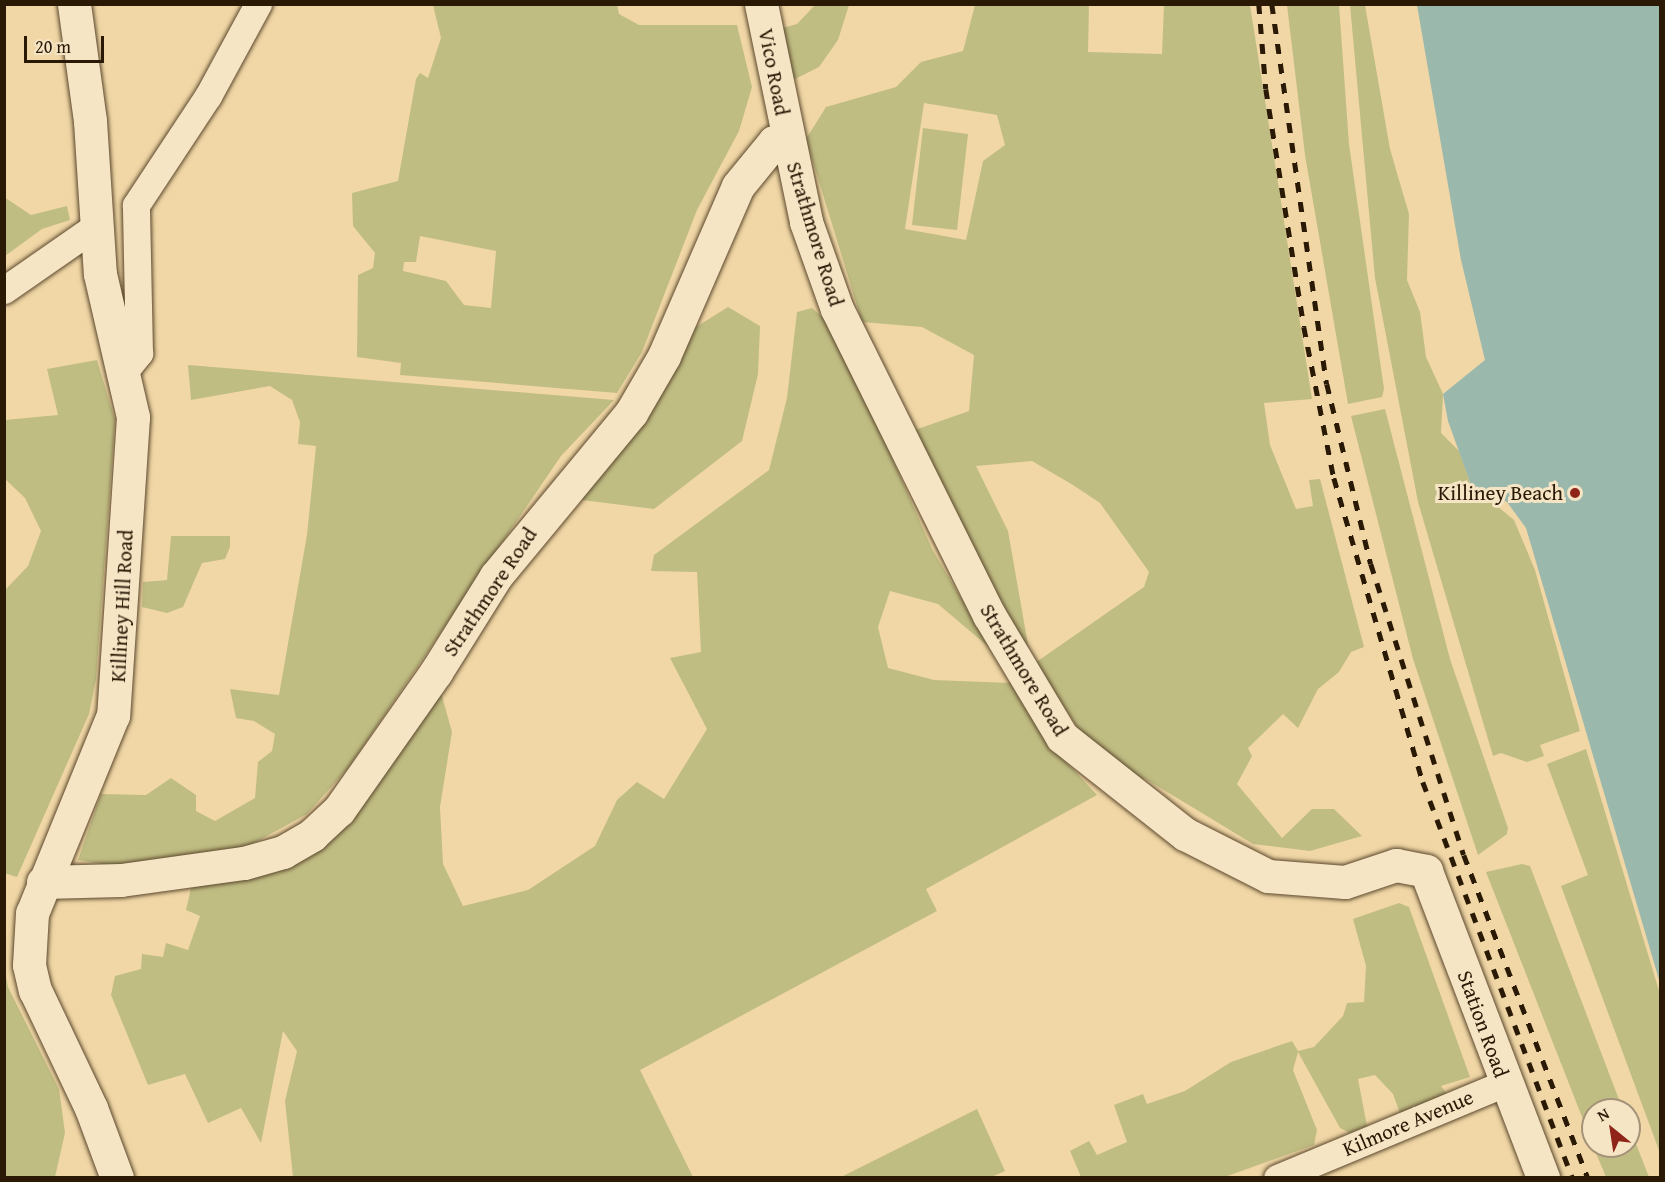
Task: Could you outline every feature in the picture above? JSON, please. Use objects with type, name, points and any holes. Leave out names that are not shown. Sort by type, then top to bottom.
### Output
[{"type":"main road","name":"Killiney Hill Road","points":[[74,4],[90,121],[96,226],[107,314],[132,417],[113,715],[43,882],[29,936],[35,990],[91,1108],[117,1178]]},
{"type":"main road","name":"Vico Road","points":[[760,4],[786,140]]},
{"type":"main road","name":"Strathmore Road","points":[[43,882],[121,880],[244,863],[283,852],[312,835],[339,810],[496,576],[631,412],[664,356],[738,186],[774,142],[786,140],[806,222],[837,309],[989,615],[1062,737],[1185,834],[1268,876],[1345,882],[1396,865],[1426,871]]},
{"type":"main road","name":"Station Road","points":[[1426,871],[1496,1087],[1543,1178]]},
{"type":"street","points":[[123,373],[139,353],[136,205],[213,87],[258,4]]},
{"type":"street","points":[[4,290],[96,226]]},
{"type":"street","name":"Kilmore Avenue","points":[[1277,1178],[1460,1100],[1496,1087]]},
{"type":"shaded area","points":[[433,5],[617,5],[619,14],[639,25],[737,25],[752,87],[739,131],[697,210],[642,352],[617,393],[400,375],[401,363],[357,357],[358,275],[373,268],[375,253],[353,226],[352,193],[398,181],[416,79],[420,73],[428,78],[441,38]],"holes":[[[420,236],[496,251],[491,308],[464,305],[446,281],[403,271],[404,262],[416,262]]]},
{"type":"shaded area","points":[[815,5],[849,5],[838,40],[819,67],[791,81],[779,29],[797,24]]},
{"type":"shaded area","points":[[975,5],[1089,5],[1088,52],[1162,54],[1164,5],[1250,5],[1312,399],[1264,403],[1270,445],[1296,509],[1313,506],[1309,480],[1320,479],[1364,647],[1351,652],[1339,672],[1318,689],[1298,728],[1283,714],[1248,748],[1252,756],[1237,784],[1282,838],[1312,809],[1334,809],[1362,836],[1310,851],[1253,844],[1144,778],[1137,789],[1082,734],[1035,663],[1144,587],[1149,572],[1100,503],[1073,485],[1032,461],[976,466],[1008,531],[1030,656],[912,431],[969,411],[974,355],[922,327],[862,322],[806,139],[826,107],[896,87],[921,62],[963,51]],"holes":[[[924,103],[997,115],[1005,145],[983,161],[966,240],[905,229]]]},
{"type":"shaded area","points":[[1287,5],[1339,5],[1349,144],[1384,389],[1382,397],[1348,404],[1305,155]]},
{"type":"shaded area","points":[[1350,5],[1365,5],[1390,149],[1409,214],[1407,280],[1420,312],[1426,357],[1443,394],[1441,433],[1459,451],[1471,485],[1447,494],[1480,492],[1514,520],[1535,570],[1580,731],[1540,745],[1544,756],[1527,762],[1501,753],[1493,756],[1418,502],[1375,278]]},
{"type":"shaded area","name":"Killiney Beach","points":[[1417,5],[1660,5],[1660,983],[1526,528],[1507,502],[1471,485],[1448,421],[1443,394],[1485,360],[1461,260]]},
{"type":"shaded area","points":[[923,128],[968,134],[957,230],[912,225]]},
{"type":"shaded area","points":[[4,197],[31,215],[67,206],[70,220],[42,229],[5,256]]},
{"type":"shaded area","points":[[728,307],[760,326],[758,374],[742,441],[654,509],[566,498],[680,337]]},
{"type":"shaded area","points":[[812,308],[835,328],[932,549],[991,649],[938,604],[890,591],[878,627],[888,668],[934,680],[1011,683],[1055,750],[1097,795],[926,889],[937,911],[640,1070],[693,1177],[293,1177],[285,1101],[297,1051],[283,1031],[261,1143],[241,1108],[208,1123],[185,1074],[148,1085],[111,995],[115,976],[141,969],[142,954],[163,957],[166,943],[188,950],[200,916],[186,910],[191,888],[248,876],[440,689],[452,732],[440,807],[443,864],[463,906],[528,890],[595,846],[617,800],[637,782],[664,799],[707,729],[670,658],[701,652],[697,572],[651,571],[654,555],[769,470],[787,398],[797,312]]},
{"type":"shaded area","points":[[97,360],[115,420],[96,679],[89,714],[17,877],[4,873],[5,590],[28,566],[41,531],[25,498],[5,479],[5,420],[58,415],[47,369]]},
{"type":"shaded area","points":[[188,365],[614,400],[561,456],[349,767],[307,814],[241,850],[121,867],[78,860],[101,794],[146,795],[171,778],[196,795],[196,811],[215,821],[255,798],[258,762],[272,751],[275,734],[254,721],[236,718],[230,689],[279,695],[307,535],[316,446],[298,444],[300,422],[292,400],[270,386],[191,400]]},
{"type":"shaded area","points":[[1385,409],[1450,659],[1508,828],[1507,834],[1478,855],[1413,659],[1351,416]]},
{"type":"shaded area","points":[[171,536],[230,536],[230,547],[225,559],[202,563],[183,607],[167,613],[142,607],[143,582],[167,580]]},
{"type":"shaded area","points":[[1586,749],[1660,994],[1660,1153],[1561,886],[1588,875],[1547,764]]},
{"type":"shaded area","points":[[1522,864],[1530,866],[1618,1098],[1581,1098],[1581,1114],[1486,872]]},
{"type":"shaded area","points":[[1399,903],[1409,907],[1470,1077],[1441,1086],[1447,1094],[1401,1116],[1393,1094],[1375,1075],[1358,1079],[1367,1126],[1350,1133],[1340,1128],[1298,1052],[1293,1070],[1317,1130],[1314,1145],[1222,1178],[1081,1177],[1070,1151],[1089,1141],[1097,1155],[1127,1142],[1114,1105],[1143,1094],[1147,1104],[1185,1091],[1231,1062],[1292,1041],[1298,1051],[1314,1047],[1343,1016],[1347,1003],[1364,1002],[1366,966],[1353,919]]},
{"type":"shaded area","points":[[4,965],[8,987],[59,1089],[65,1133],[55,1177],[5,1177]]},
{"type":"shaded area","points":[[977,1109],[1005,1171],[989,1178],[841,1177]]},
{"type":"shaded area","points":[[1641,1157],[1649,1177],[1606,1177],[1598,1158]]},
{"type":"railway","points":[[1259,4],[1266,89],[1304,327],[1334,478],[1423,782],[1573,1178]]},
{"type":"railway","points":[[1272,4],[1327,384],[1371,564],[1464,855],[1588,1178]]},
{"type":"place","name":"Killiney Beach","points":[[1575,493]]}]
